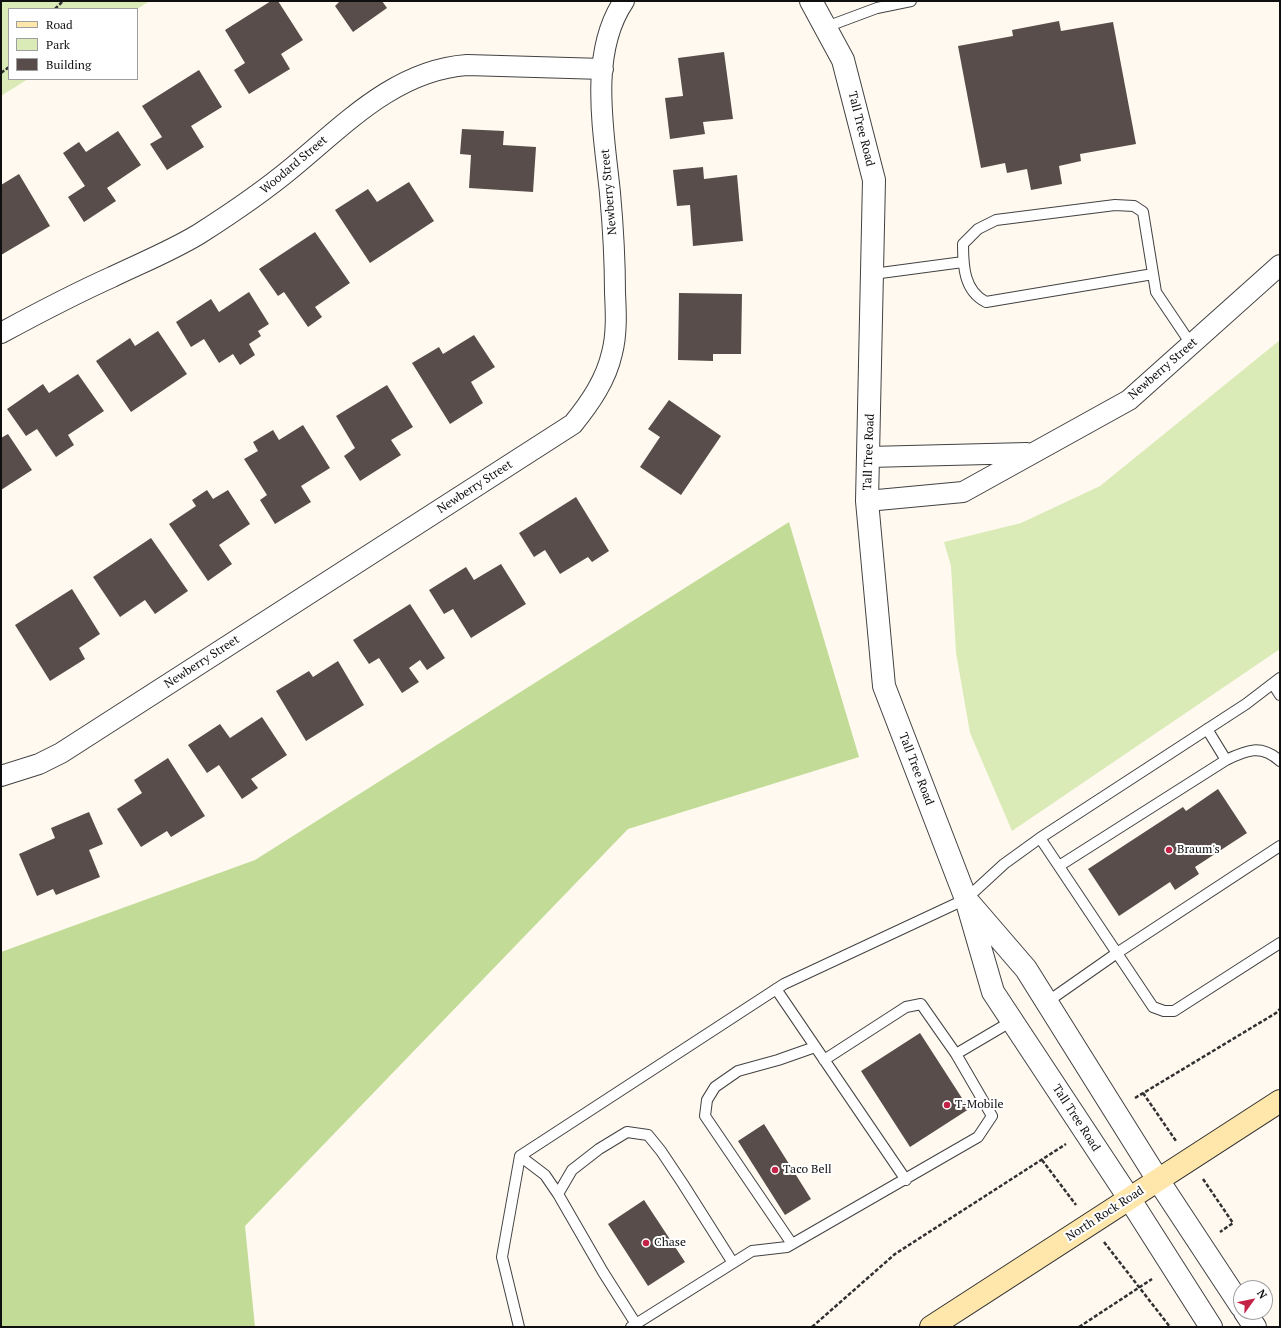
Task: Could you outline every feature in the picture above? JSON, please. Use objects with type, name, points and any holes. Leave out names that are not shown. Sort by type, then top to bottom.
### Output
[{"type":"main road","name":"North Rock Road","points":[[931,1327],[1280,1101]]},
{"type":"street","name":"Newberry Street","points":[[1,776],[39,764],[61,753],[573,424],[589,404],[601,382],[612,353],[615,332],[615,268],[611,201],[600,95],[609,33],[624,1]]},
{"type":"street","name":"Tall Tree Road","points":[[811,1],[844,60],[874,180],[867,501],[884,686],[966,898],[993,992],[1130,1198],[1211,1327]]},
{"type":"street","name":"Woodard Street","points":[[1,332],[56,303],[161,255],[198,234],[264,190],[349,118],[372,102],[428,73],[448,66],[467,65],[603,69]]},
{"type":"street","name":"Newberry Street","points":[[867,501],[963,492],[1129,400],[1280,265]]},
{"type":"street","name":"Newberry Street","points":[[869,457],[1031,453]]},
{"type":"street","name":"Tall Tree Road","points":[[966,898],[1026,969],[1158,1180],[1233,1294]]},
{"type":"lane","points":[[826,27],[877,8],[911,1]]},
{"type":"lane","points":[[1153,274],[986,302],[977,297],[969,288],[963,262],[963,244],[978,229],[996,220],[1115,205],[1134,206],[1143,212],[1156,292],[1191,344]]},
{"type":"lane","points":[[873,274],[963,262]]},
{"type":"lane","points":[[519,1327],[502,1256],[520,1156],[776,989],[966,898],[1004,864],[1040,838],[1207,730],[1246,704],[1276,681],[1280,695]]},
{"type":"lane","points":[[1207,730],[1226,760]]},
{"type":"lane","points":[[1059,866],[1226,760],[1248,750],[1264,751],[1280,761]]},
{"type":"lane","points":[[1040,838],[1153,1007],[1164,1011],[1174,1011],[1280,942]]},
{"type":"lane","points":[[1047,1002],[1117,953],[1280,846]]},
{"type":"lane","points":[[776,989],[906,1180]]},
{"type":"lane","points":[[520,1156],[545,1175],[558,1194],[634,1325],[752,1251],[787,1247],[906,1180],[978,1137],[992,1116],[956,1054],[922,1004],[906,1007],[824,1060]]},
{"type":"lane","points":[[956,1054],[1012,1021]]},
{"type":"lane","points":[[792,1244],[705,1116],[707,1100],[716,1087],[738,1071],[778,1060],[815,1046]]},
{"type":"lane","points":[[558,1194],[572,1170],[599,1148],[627,1132],[648,1136],[661,1151],[733,1263]]},
{"type":"path","points":[[1143,1093],[1276,1013],[1280,1009]]},
{"type":"path","points":[[812,1327],[895,1254],[1063,1146]]},
{"type":"path","points":[[1080,1327],[1138,1288],[1170,1327]]},
{"type":"green space","points":[[1,1],[150,1],[138,8],[8,8],[8,80],[26,80],[1,96]]},
{"type":"green space","points":[[1280,340],[1280,649],[1012,831],[970,733],[956,653],[951,566],[944,542],[1021,523],[1100,486]]},
{"type":"green space","points":[[789,522],[859,757],[628,829],[245,1226],[255,1327],[1,1327],[1,952],[255,860]]},
{"type":"building","points":[[271,1],[278,1],[303,40],[281,54],[290,69],[249,94],[234,70],[245,63],[225,30]]},
{"type":"building","points":[[340,1],[382,1],[387,8],[353,32],[335,6]]},
{"type":"building","points":[[1059,21],[1061,31],[1113,22],[1136,144],[1080,154],[1081,161],[1059,166],[1062,184],[1031,190],[1027,169],[1007,173],[1005,163],[981,168],[958,46],[1013,36],[1012,30]]},
{"type":"building","points":[[724,52],[733,119],[703,122],[705,134],[670,139],[665,98],[683,96],[678,58]]},
{"type":"building","points":[[199,70],[222,107],[191,126],[204,147],[167,170],[150,144],[162,137],[142,106]]},
{"type":"building","points":[[462,129],[504,131],[503,145],[536,147],[533,192],[469,188],[471,155],[460,154]]},
{"type":"building","points":[[118,131],[141,165],[107,188],[116,201],[84,222],[68,197],[85,186],[63,153],[79,142],[86,152]]},
{"type":"building","points":[[703,167],[704,179],[737,175],[743,241],[693,246],[690,205],[677,206],[673,170]]},
{"type":"building","points":[[19,174],[50,226],[1,255],[1,185]]},
{"type":"building","points":[[409,182],[434,221],[370,263],[335,210],[368,189],[377,202]]},
{"type":"building","points":[[315,232],[350,283],[315,307],[322,317],[308,327],[284,292],[278,296],[259,269]]},
{"type":"building","points":[[249,292],[269,324],[258,331],[261,336],[249,344],[255,355],[240,365],[233,354],[219,363],[204,339],[191,347],[176,322],[211,299],[219,312]]},
{"type":"building","points":[[679,293],[742,294],[741,354],[713,354],[713,361],[678,360]]},
{"type":"building","points":[[158,331],[187,374],[131,412],[96,361],[130,338],[135,346]]},
{"type":"building","points":[[474,335],[495,367],[471,382],[483,403],[450,424],[412,363],[439,347],[443,354]]},
{"type":"building","points":[[78,374],[104,411],[68,435],[74,445],[56,457],[37,429],[26,436],[7,409],[43,384],[49,393]]},
{"type":"building","points":[[387,385],[413,427],[391,440],[401,455],[360,481],[344,456],[355,448],[336,416]]},
{"type":"building","points":[[669,400],[721,436],[681,495],[640,467],[660,437],[648,429]]},
{"type":"building","points":[[303,425],[330,468],[301,486],[311,502],[275,524],[260,500],[267,495],[244,459],[258,451],[253,442],[273,430],[279,440]]},
{"type":"building","points":[[8,434],[32,470],[1,490],[1,438]]},
{"type":"building","points":[[207,490],[213,499],[228,490],[250,524],[219,545],[232,564],[208,581],[169,524],[196,506],[192,500]]},
{"type":"building","points":[[576,497],[609,551],[592,562],[588,557],[560,574],[545,550],[534,557],[519,533]]},
{"type":"building","points":[[151,538],[188,591],[155,614],[145,600],[120,617],[93,577]]},
{"type":"building","points":[[501,564],[526,604],[471,638],[453,609],[444,614],[429,590],[466,567],[474,580]]},
{"type":"building","points":[[72,589],[100,634],[79,648],[85,659],[50,681],[15,625]]},
{"type":"building","points":[[410,604],[445,658],[427,670],[420,660],[409,668],[419,682],[402,693],[379,658],[369,664],[353,640]]},
{"type":"building","points":[[338,661],[364,705],[306,741],[276,691],[309,671],[313,677]]},
{"type":"building","points":[[262,717],[287,755],[251,779],[258,788],[242,799],[219,765],[207,773],[188,745],[220,724],[230,738]]},
{"type":"building","points":[[168,758],[205,816],[171,837],[167,831],[141,847],[117,809],[142,793],[134,780]]},
{"type":"building","name":"Braum's","points":[[1218,789],[1247,833],[1195,867],[1199,874],[1175,890],[1170,882],[1119,916],[1088,869],[1183,807],[1186,811]]},
{"type":"building","points":[[89,812],[103,844],[89,850],[100,877],[56,895],[53,889],[37,896],[19,854],[55,838],[51,828]]},
{"type":"building","points":[[920,1033],[969,1109],[910,1147],[861,1071]]},
{"type":"building","name":"Taco Bell","points":[[764,1124],[811,1199],[785,1215],[738,1141]]},
{"type":"building","name":"Chase","points":[[644,1200],[685,1262],[648,1286],[608,1224]]},
{"type":"place","name":"Braum's","points":[[1169,850]]},
{"type":"place","name":"T-Mobile","points":[[947,1105]]},
{"type":"place","name":"Taco Bell","points":[[775,1170]]},
{"type":"place","name":"Chase","points":[[646,1243]]}]
